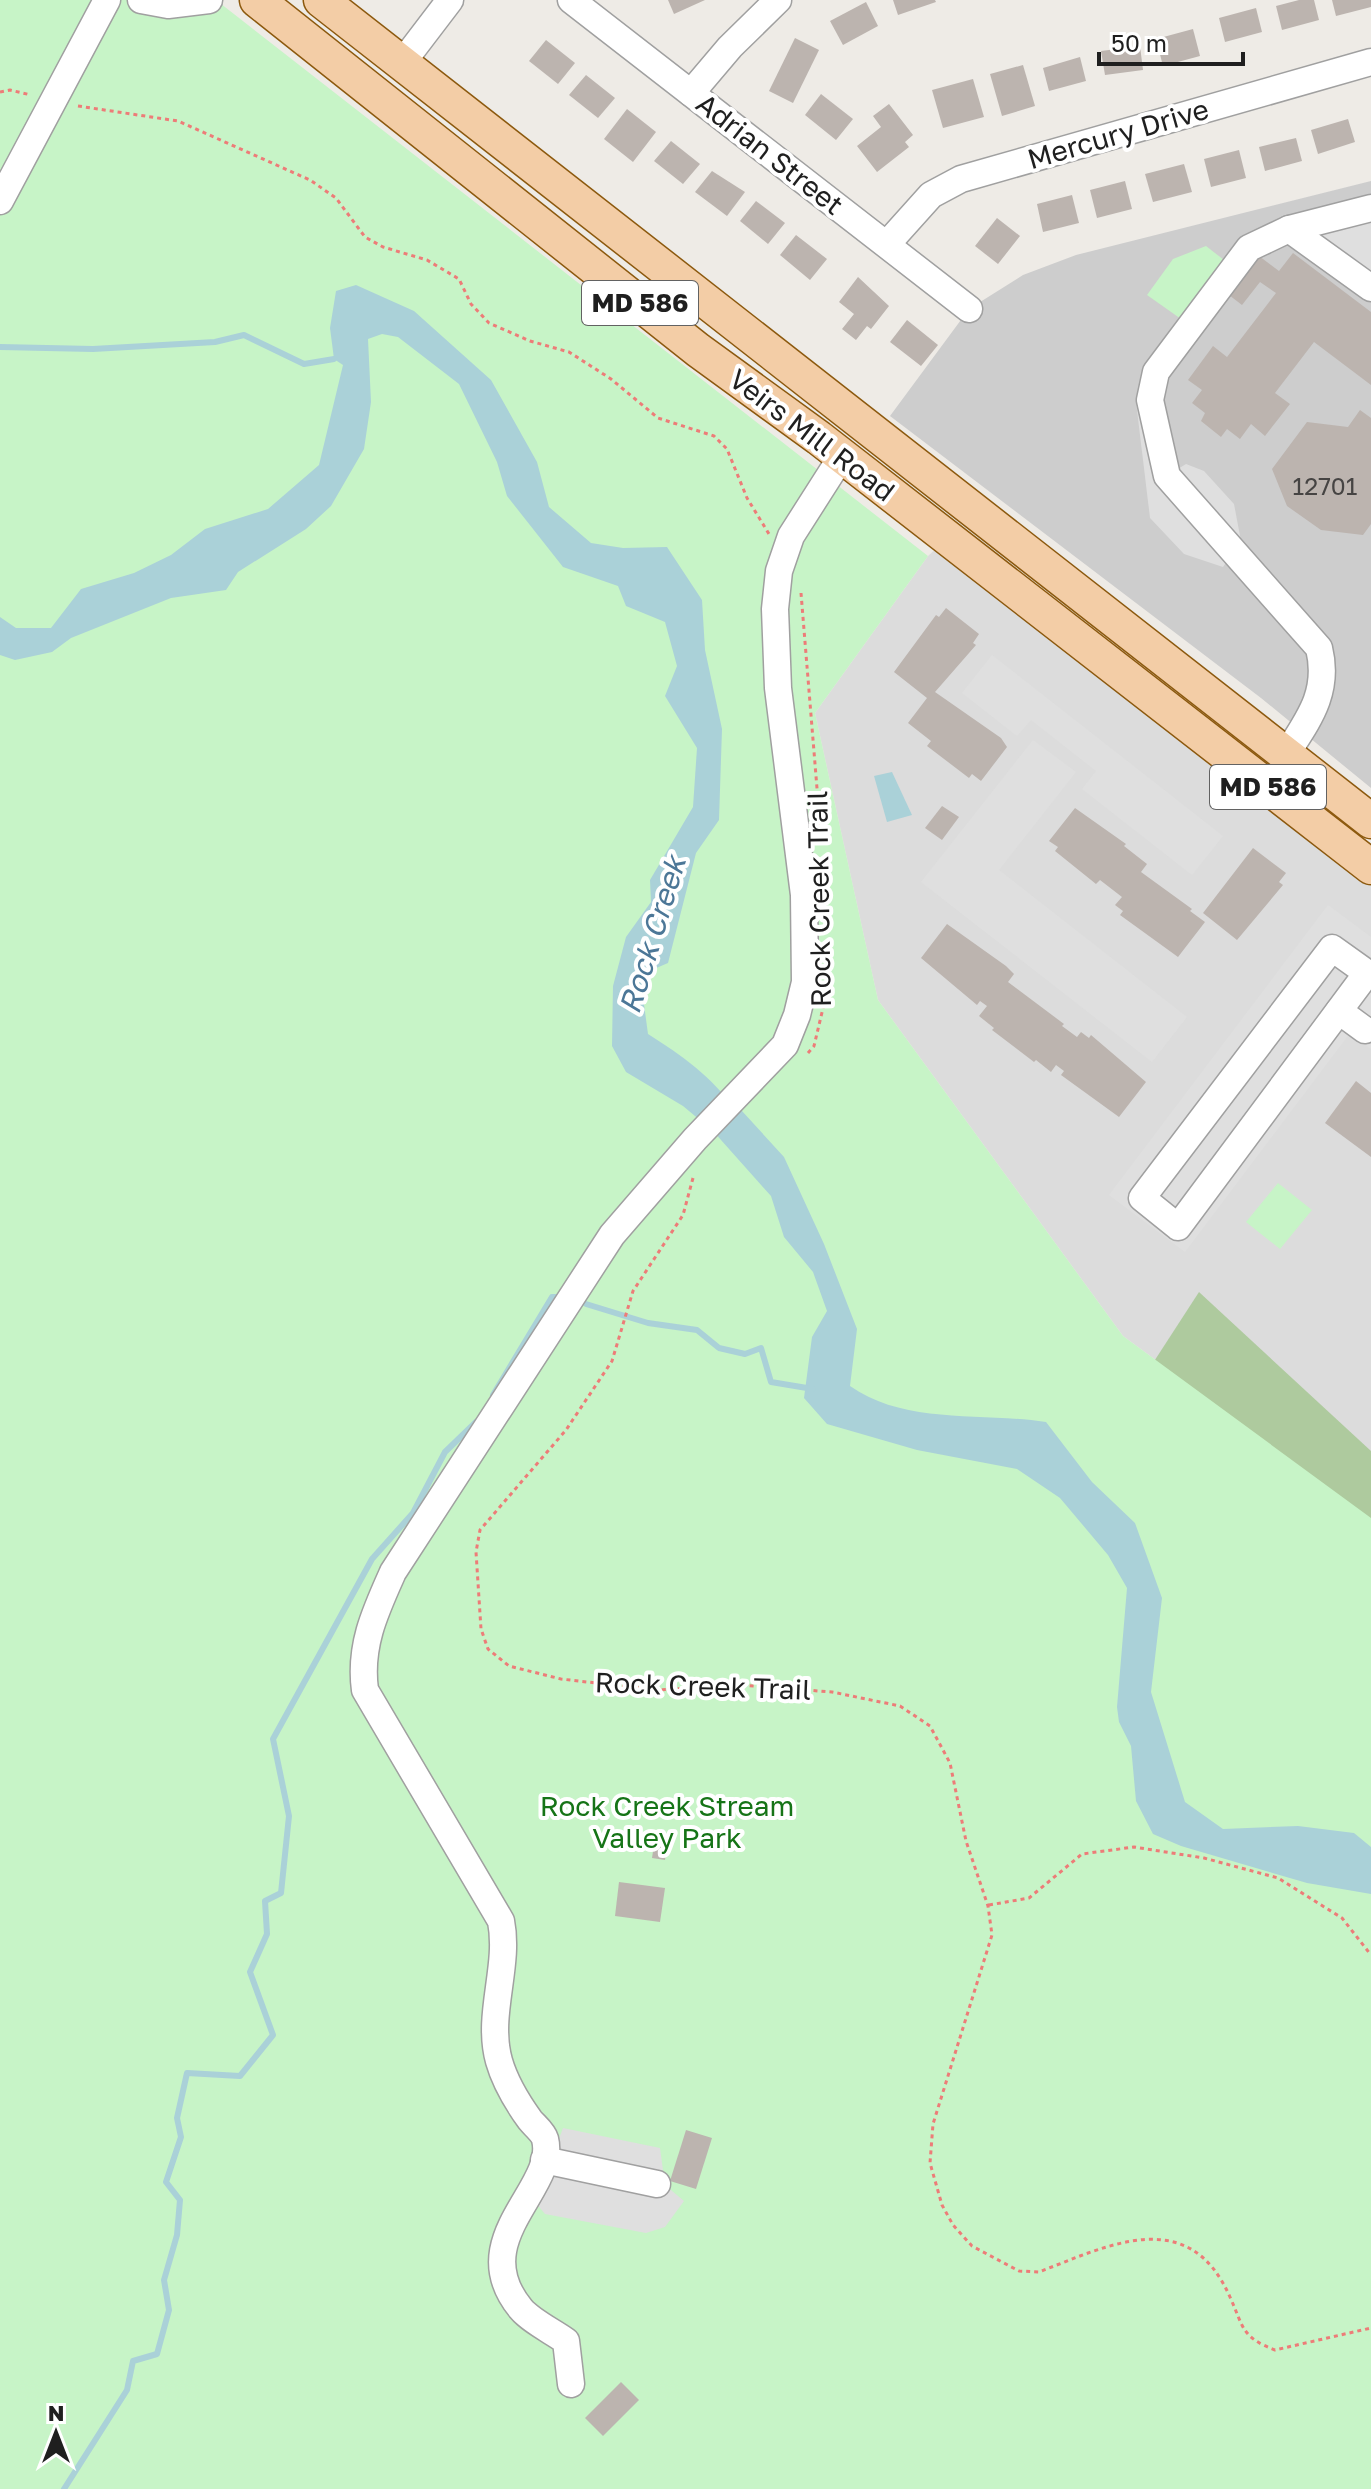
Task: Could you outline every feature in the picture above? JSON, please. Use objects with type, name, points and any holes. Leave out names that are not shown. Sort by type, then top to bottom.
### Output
[{"type":"main road","name":"Veirs Mill Road","points":[[257,0],[465,162],[698,350],[830,447],[1371,867]]},
{"type":"main road","name":"Veirs Mill Road","points":[[321,0],[1371,821]]},
{"type":"main road","points":[[465,162],[491,132]]},
{"type":"main road","points":[[830,447],[842,408]]},
{"type":"street","points":[[0,201],[107,0]]},
{"type":"street","points":[[141,0],[168,5],[209,0]]},
{"type":"street","points":[[402,63],[450,0]]},
{"type":"street","name":"Adrian Street","points":[[571,0],[969,309]]},
{"type":"street","points":[[691,93],[730,47],[778,0]]},
{"type":"street","name":"Mercury Drive","points":[[887,244],[931,195],[961,179],[1371,62]]},
{"type":"street","points":[[1285,756],[1319,702],[1324,669],[1319,648],[1167,476],[1150,400],[1156,372],[1249,248],[1289,229],[1371,208]]},
{"type":"street","points":[[1289,229],[1371,288]]},
{"type":"street","points":[[571,2384],[566,2341],[521,2309],[505,2278],[504,2244],[517,2210],[535,2186],[544,2160],[545,2138],[510,2090],[498,2059],[495,2024],[503,1949],[501,1921],[365,1690],[361,1660],[374,1614],[393,1572],[612,1235],[700,1134],[736,1100],[785,1045],[805,982],[804,895],[778,688],[775,609],[782,558],[830,447]]},
{"type":"street","points":[[1332,948],[1369,975],[1178,1227],[1142,1198],[1332,948]]},
{"type":"street","points":[[1339,1011],[1369,1029]]},
{"type":"street","points":[[544,2160],[657,2184]]},
{"type":"path","name":"Rock Creek Trail","points":[[0,92],[10,90],[53,101],[178,121],[208,131],[310,180],[336,198],[365,237],[383,247],[427,260],[459,279],[471,304],[489,323],[530,341],[569,352],[611,379],[658,418],[714,436],[727,449],[747,498],[801,593],[820,836]]},
{"type":"path","name":"Rock Creek Trail","points":[[806,1056],[814,1046],[825,996]]},
{"type":"path","name":"Rock Creek Trail","points":[[700,1134],[683,1215],[633,1291],[612,1361],[566,1430],[480,1530],[476,1552],[481,1629],[488,1649],[509,1666],[561,1679],[657,1690],[778,1686],[878,1699],[910,1711],[930,1726],[950,1763],[966,1841],[992,1918],[990,1951],[948,2074],[930,2142],[930,2163],[942,2205],[966,2240],[979,2251],[1028,2273],[1039,2272],[1116,2242],[1137,2239],[1174,2242],[1202,2254],[1225,2287],[1240,2325],[1252,2340],[1275,2350],[1371,2328]]},
{"type":"path","points":[[988,1906],[1029,1898],[1082,1854],[1134,1847],[1204,1858],[1278,1878],[1342,1918],[1371,1955]]},
{"type":"shaded area","points":[[1371,181],[1371,788],[1261,698],[890,416],[969,309],[1023,275],[1076,255]]},
{"type":"shaded area","points":[[1371,217],[1371,272],[1314,231]]},
{"type":"shaded area","points":[[1148,369],[1168,475],[1186,464],[1204,471],[1234,504],[1241,541],[1223,567],[1184,554],[1150,518],[1136,402]]},
{"type":"shaded area","points":[[948,538],[1371,867],[1371,1518],[1123,1336],[878,1000],[815,713],[928,556]]},
{"type":"shaded area","points":[[992,655],[1223,836],[1192,875],[1082,789],[1096,771],[1031,720],[1017,736],[962,693]]},
{"type":"shaded area","points":[[1033,740],[1076,772],[999,870],[1187,1017],[1152,1062],[921,882]]},
{"type":"shaded area","points":[[1328,905],[1371,937],[1371,1049],[1350,1033],[1185,1252],[1109,1195]]},
{"type":"shaded area","points":[[563,2128],[660,2148],[665,2185],[684,2201],[665,2227],[646,2233],[545,2214],[535,2202]]},
{"type":"green space","name":"Rock Creek Stream Valley Park","points":[[0,0],[216,0],[928,556],[815,713],[878,1000],[1123,1336],[1371,1518],[1371,2489],[0,2489]]},
{"type":"green space","points":[[1206,246],[1224,260],[1181,319],[1147,295],[1173,259]]},
{"type":"green space","points":[[1278,1183],[1312,1210],[1280,1249],[1246,1222]]},
{"type":"green space","points":[[1199,1292],[1371,1451],[1371,1605],[1140,1383]]},
{"type":"water","name":"Rock Creek","points":[[356,285],[414,311],[491,380],[537,462],[549,507],[591,543],[623,548],[667,547],[702,600],[705,650],[722,729],[719,820],[696,853],[668,963],[654,969],[643,997],[648,1034],[707,1077],[735,1110],[742,1111],[784,1157],[824,1244],[857,1329],[850,1386],[895,1407],[919,1412],[1046,1422],[1092,1482],[1135,1523],[1162,1598],[1151,1692],[1185,1802],[1223,1829],[1298,1826],[1354,1833],[1371,1847],[1371,1894],[1307,1883],[1181,1846],[1153,1834],[1136,1801],[1131,1746],[1119,1722],[1117,1707],[1127,1588],[1108,1555],[1060,1498],[1017,1469],[917,1450],[827,1424],[804,1398],[812,1337],[827,1311],[813,1272],[784,1237],[771,1196],[713,1131],[683,1106],[626,1072],[612,1046],[613,986],[626,937],[651,902],[650,880],[693,807],[697,748],[665,696],[677,666],[665,622],[626,606],[618,586],[563,567],[507,496],[497,462],[459,384],[398,337],[382,334],[368,339],[371,402],[364,449],[331,506],[306,529],[238,572],[226,590],[171,598],[71,638],[52,652],[15,660],[0,655],[0,617],[16,628],[51,628],[81,589],[134,573],[171,555],[205,529],[268,509],[319,465],[343,365],[334,359],[330,328],[336,291]]},
{"type":"water","points":[[892,772],[912,815],[887,822],[874,776]]},
{"type":"building","points":[[668,0],[705,0],[674,14]]},
{"type":"building","points":[[893,0],[935,0],[936,2],[898,15]]},
{"type":"building","points":[[1314,0],[1319,20],[1282,30],[1276,6]]},
{"type":"building","points":[[1332,0],[1371,0],[1371,7],[1336,16]]},
{"type":"building","points":[[866,2],[878,26],[843,45],[830,21]]},
{"type":"building","points":[[1256,8],[1262,32],[1225,42],[1219,18]]},
{"type":"building","points":[[1193,29],[1200,56],[1163,66],[1156,39]]},
{"type":"building","points":[[795,38],[819,50],[793,103],[769,91]]},
{"type":"building","points":[[546,40],[575,63],[558,84],[529,61]]},
{"type":"building","points":[[1140,46],[1143,70],[1105,75],[1101,51]]},
{"type":"building","points":[[1080,57],[1086,81],[1049,91],[1043,68]]},
{"type":"building","points":[[1023,65],[1035,106],[1002,116],[990,74]]},
{"type":"building","points":[[586,75],[615,98],[598,118],[569,95]]},
{"type":"building","points":[[973,79],[984,117],[943,128],[932,90]]},
{"type":"building","points":[[821,94],[853,119],[836,140],[805,115]]},
{"type":"building","points":[[889,104],[913,135],[905,142],[909,147],[877,172],[857,146],[881,127],[873,116]]},
{"type":"building","points":[[627,109],[656,132],[633,162],[604,139]]},
{"type":"building","points":[[1348,119],[1355,142],[1318,154],[1311,130]]},
{"type":"building","points":[[1296,138],[1302,161],[1265,171],[1259,147]]},
{"type":"building","points":[[671,141],[700,164],[683,184],[654,161]]},
{"type":"building","points":[[1239,150],[1246,178],[1211,187],[1204,159]]},
{"type":"building","points":[[1184,164],[1192,192],[1153,202],[1145,174]]},
{"type":"building","points":[[712,171],[745,192],[727,216],[695,192]]},
{"type":"building","points":[[1125,181],[1132,209],[1097,218],[1090,190]]},
{"type":"building","points":[[1072,195],[1079,223],[1043,232],[1037,204]]},
{"type":"building","points":[[756,201],[785,223],[768,244],[740,221]]},
{"type":"building","points":[[997,218],[1020,236],[998,264],[975,246]]},
{"type":"building","points":[[796,235],[827,259],[810,280],[780,255]]},
{"type":"building","points":[[1293,253],[1371,312],[1371,385],[1314,342],[1275,393],[1290,404],[1265,436],[1251,424],[1240,439],[1227,429],[1221,437],[1201,421],[1205,413],[1192,403],[1202,390],[1188,380],[1213,346],[1227,357],[1276,293],[1260,282],[1242,305],[1229,295],[1259,256],[1279,271]]},
{"type":"building","points":[[858,277],[889,306],[871,329],[867,326],[856,340],[842,329],[854,314],[839,302]]},
{"type":"building","points":[[907,320],[938,345],[921,366],[890,342]]},
{"type":"building","points":[[1360,410],[1371,418],[1371,524],[1363,535],[1321,530],[1287,506],[1272,469],[1307,422],[1348,427]]},
{"type":"building","points":[[946,608],[979,634],[973,643],[976,645],[935,692],[1001,738],[1007,747],[981,781],[972,774],[969,778],[927,746],[931,741],[908,723],[927,698],[894,672],[936,615],[939,617]]},
{"type":"building","points":[[942,806],[959,817],[942,840],[925,828]]},
{"type":"building","points":[[1075,808],[1126,844],[1124,846],[1147,864],[1141,872],[1205,922],[1178,957],[1120,915],[1123,911],[1115,905],[1122,897],[1100,880],[1096,884],[1055,851],[1058,847],[1049,841]]},
{"type":"building","points":[[1253,848],[1286,873],[1279,882],[1283,885],[1237,940],[1203,913]]},
{"type":"building","points":[[947,924],[1006,966],[1014,974],[1008,982],[1064,1024],[1062,1026],[1077,1037],[1081,1032],[1089,1038],[1091,1035],[1146,1082],[1119,1117],[1061,1075],[1064,1071],[1056,1065],[1051,1072],[992,1030],[994,1028],[979,1016],[987,1006],[980,1001],[977,1005],[921,958]]},
{"type":"building","points":[[1356,1081],[1371,1093],[1371,1157],[1325,1123]]},
{"type":"building","points":[[654,1845],[667,1847],[665,1860],[652,1858]]},
{"type":"building","points":[[619,1882],[665,1888],[660,1922],[615,1916]]},
{"type":"building","points":[[686,2130],[712,2138],[696,2189],[670,2181]]},
{"type":"building","points":[[621,2382],[639,2400],[603,2436],[585,2418]]},
{"type":"waterway","points":[[0,347],[93,349],[215,342],[244,335],[304,364],[334,359]]},
{"type":"waterway","points":[[493,1395],[552,1297],[559,1297]]},
{"type":"waterway","points":[[586,1304],[648,1323],[697,1330],[719,1348],[745,1354],[761,1348],[771,1382],[813,1389]]},
{"type":"waterway","points":[[64,2489],[127,2390],[133,2361],[157,2354],[169,2310],[164,2280],[177,2235],[180,2200],[166,2182],[181,2137],[177,2118],[187,2073],[240,2076],[273,2035],[250,1972],[267,1934],[265,1901],[281,1893],[289,1816],[273,1739],[372,1559],[413,1513],[445,1452],[476,1422]]}]
